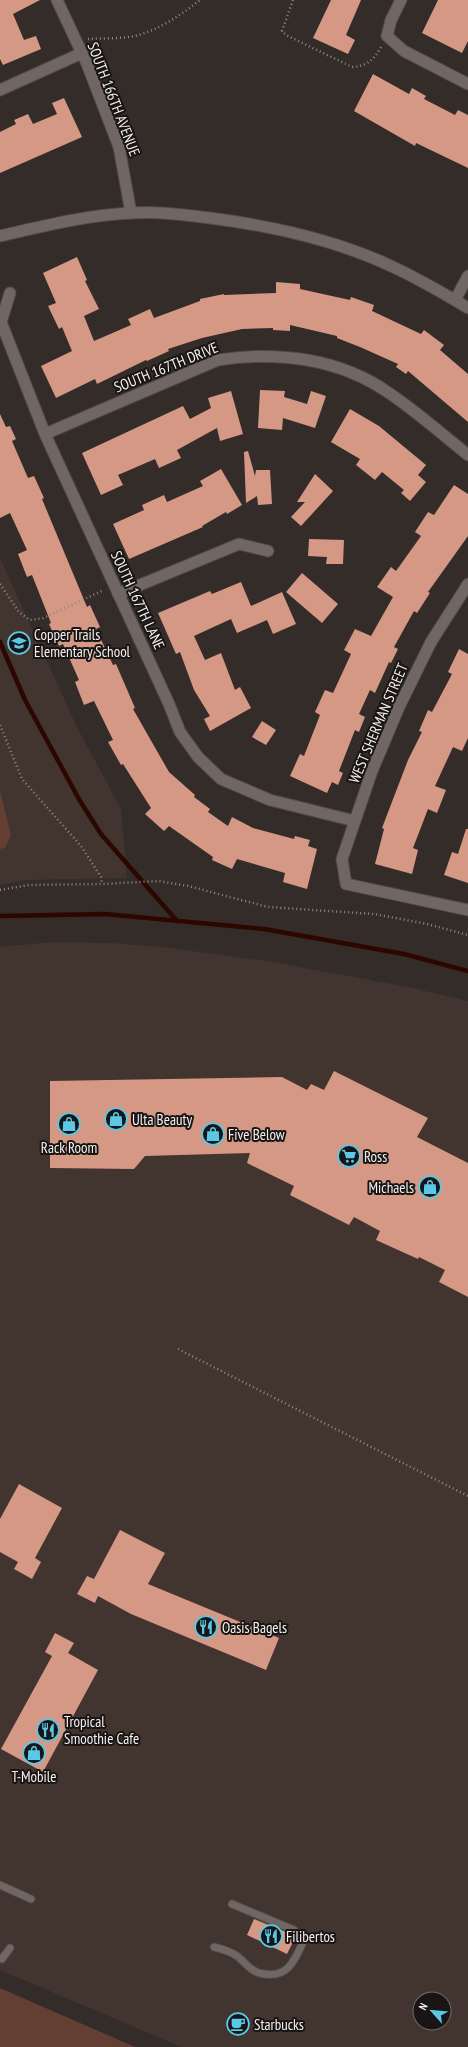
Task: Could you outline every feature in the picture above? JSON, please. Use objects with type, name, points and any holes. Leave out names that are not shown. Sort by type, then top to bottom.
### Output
[{"type":"street","name":"SOUTH 166TH AVENUE","points":[[57,0],[82,53],[119,147],[132,213]]},
{"type":"street","points":[[401,0],[391,20],[387,36],[404,51],[468,84]]},
{"type":"street","points":[[0,90],[82,53]]},
{"type":"street","points":[[0,236],[46,226],[132,213],[205,218],[257,224],[287,231],[370,257],[391,266],[468,308]]},
{"type":"street","points":[[455,300],[468,276]]},
{"type":"street","name":"SOUTH 167TH LANE","points":[[10,293],[1,322],[45,434],[169,704],[180,732],[198,757],[221,779],[270,800],[355,820]]},
{"type":"street","name":"SOUTH 167TH DRIVE","points":[[45,434],[218,360],[247,356],[285,356],[313,360],[364,378],[388,392],[412,409],[468,455]]},
{"type":"street","points":[[116,589],[239,544],[268,551]]},
{"type":"street","name":"WEST SHERMAN STREET","points":[[468,584],[431,642],[399,707],[372,771],[342,859],[346,884],[468,910]]},
{"type":"lane","points":[[0,1885],[31,1899]]},
{"type":"lane","points":[[214,1947],[237,1956],[248,1967],[258,1973],[274,1974],[288,1970],[294,1963],[303,1942],[294,1930],[232,1904]]},
{"type":"lane","points":[[0,1958],[2,1959],[10,1948]]},
{"type":"path","points":[[76,41],[134,36],[158,27],[184,12],[200,0]]},
{"type":"path","points":[[293,0],[282,31],[286,35],[352,67],[364,66],[376,57],[387,36]]},
{"type":"path","points":[[0,584],[19,612],[30,620],[43,618],[116,589]]},
{"type":"path","points":[[0,725],[22,779],[81,846],[101,877],[102,884]]},
{"type":"path","points":[[0,890],[29,885],[159,882],[188,886],[268,907],[374,914],[427,924],[468,935]]},
{"type":"path","points":[[178,1349],[468,1496]]},
{"type":"shaded area","name":"Copper Trails Elementary School","points":[[0,558],[77,727],[121,809],[127,878],[26,880],[0,885]]},
{"type":"shaded area","points":[[0,791],[11,835],[5,848],[0,849]]},
{"type":"shaded area","points":[[51,942],[111,943],[162,947],[268,961],[413,988],[468,1001],[468,2047],[181,2047],[0,1970],[0,947]]},
{"type":"shaded area","points":[[0,1988],[135,2047],[0,2047]]},
{"type":"building","points":[[0,0],[40,0],[13,14],[24,40],[36,36],[41,49],[3,65],[0,59]]},
{"type":"building","points":[[331,0],[361,0],[346,35],[355,40],[348,54],[313,38]]},
{"type":"building","points":[[438,0],[468,0],[468,41],[462,53],[422,33]]},
{"type":"building","points":[[373,74],[409,94],[412,88],[426,96],[424,99],[455,115],[458,110],[468,115],[468,168],[416,143],[415,146],[354,111]]},
{"type":"building","points":[[64,98],[82,137],[0,173],[0,132],[16,124],[14,120],[28,114],[33,124],[57,114],[52,103]]},
{"type":"building","points":[[77,257],[87,280],[85,281],[99,309],[84,316],[94,341],[131,325],[128,319],[150,309],[154,318],[200,301],[200,299],[224,294],[276,293],[276,282],[300,284],[300,289],[350,300],[351,297],[374,305],[372,311],[421,334],[424,330],[444,345],[440,350],[468,374],[468,422],[408,371],[406,374],[396,367],[398,364],[337,338],[337,336],[290,325],[290,331],[273,330],[273,328],[242,329],[202,338],[168,349],[169,351],[147,361],[146,360],[97,384],[95,379],[56,398],[41,366],[72,351],[62,327],[59,329],[48,306],[56,303],[43,273]]},
{"type":"building","points":[[260,390],[285,391],[284,397],[307,404],[311,391],[326,396],[315,428],[283,418],[282,430],[258,428]]},
{"type":"building","points":[[231,391],[243,434],[220,441],[217,428],[177,450],[181,458],[159,468],[155,459],[118,475],[123,485],[101,495],[82,453],[183,406],[190,419],[211,408],[208,398]]},
{"type":"building","points":[[350,409],[379,426],[426,465],[418,475],[426,482],[410,501],[401,493],[404,490],[382,472],[375,480],[356,465],[360,459],[331,442]]},
{"type":"building","points":[[0,414],[6,427],[10,426],[16,439],[12,441],[28,478],[34,476],[44,498],[42,499],[87,607],[90,605],[100,627],[96,629],[113,665],[116,664],[135,708],[133,709],[169,772],[195,795],[194,797],[210,809],[208,812],[228,826],[232,817],[253,828],[294,839],[295,836],[310,840],[308,846],[317,849],[307,889],[283,882],[285,873],[237,859],[232,869],[212,860],[213,857],[169,826],[164,831],[145,814],[151,808],[123,764],[121,765],[108,742],[113,740],[94,701],[84,705],[75,682],[79,680],[63,644],[59,646],[49,624],[51,623],[32,575],[27,577],[18,554],[27,550],[10,513],[0,518]]},
{"type":"building","points":[[248,451],[255,476],[256,470],[270,470],[272,504],[258,505],[257,496],[246,503],[244,452]]},
{"type":"building","points":[[221,469],[242,505],[227,514],[226,512],[202,526],[203,527],[129,559],[113,524],[144,510],[142,505],[164,495],[167,502],[203,486],[200,481]]},
{"type":"building","points":[[315,474],[333,491],[301,526],[291,517],[305,502],[297,502]]},
{"type":"building","points":[[454,485],[468,494],[468,536],[428,592],[430,593],[417,613],[414,611],[394,647],[398,649],[391,663],[389,662],[375,693],[370,690],[359,714],[365,717],[359,732],[355,730],[339,771],[343,773],[338,785],[332,782],[327,793],[290,776],[300,754],[304,756],[320,715],[315,712],[325,690],[333,693],[351,654],[344,650],[355,629],[371,636],[393,597],[377,587],[391,567],[396,571],[421,536],[415,532],[428,512],[434,515]]},
{"type":"building","points":[[309,539],[344,540],[343,564],[326,564],[327,557],[308,556]]},
{"type":"building","points":[[302,573],[338,604],[322,623],[286,592]]},
{"type":"building","points":[[241,582],[251,606],[282,592],[296,624],[273,634],[267,620],[237,633],[231,619],[194,636],[205,660],[221,653],[235,690],[240,687],[251,708],[210,731],[204,719],[210,716],[194,690],[180,652],[176,654],[158,613],[210,591],[212,594]]},
{"type":"building","points":[[459,649],[468,654],[468,738],[462,751],[453,747],[435,786],[446,790],[437,813],[428,809],[413,848],[418,850],[412,874],[375,864],[384,829],[382,828],[408,760],[422,732],[419,731],[428,710],[432,712],[452,674],[448,672]]},
{"type":"building","points":[[262,721],[276,730],[266,745],[252,737]]},
{"type":"building","points":[[466,829],[468,829],[468,883],[444,875],[452,852],[458,854]]},
{"type":"building","points":[[334,1071],[428,1118],[417,1137],[468,1163],[468,1297],[439,1282],[445,1270],[419,1257],[418,1259],[376,1240],[380,1231],[354,1217],[349,1225],[290,1195],[294,1186],[247,1163],[250,1153],[145,1156],[134,1169],[50,1168],[50,1081],[282,1077],[307,1090],[311,1084],[324,1090]]},
{"type":"building","points":[[19,1484],[62,1508],[35,1558],[41,1562],[32,1579],[14,1569],[18,1562],[0,1552],[0,1519]]},
{"type":"building","points":[[120,1530],[165,1553],[148,1584],[279,1638],[266,1670],[131,1614],[98,1596],[95,1603],[77,1594],[87,1576],[94,1579]]},
{"type":"building","points":[[55,1633],[74,1643],[68,1653],[98,1670],[43,1772],[1,1749],[52,1656],[45,1652]]},
{"type":"building","name":"Filibertos","points":[[254,1919],[291,1934],[295,1938],[287,1954],[247,1935]]},
{"type":"waterway","points":[[0,642],[25,700],[80,801],[101,834],[177,921]]},
{"type":"waterway","points":[[0,916],[105,914],[264,929],[404,954],[468,971]]},
{"type":"place","name":"Copper Trails Elementary School","points":[[19,643]]},
{"type":"place","name":"Ulta Beauty","points":[[116,1119]]},
{"type":"place","name":"Rack Room","points":[[69,1124]]},
{"type":"place","name":"Five Below","points":[[213,1134]]},
{"type":"place","name":"Ross","points":[[349,1156]]},
{"type":"place","name":"Michaels","points":[[430,1187]]},
{"type":"place","name":"Oasis Bagels","points":[[206,1627]]},
{"type":"place","name":"Tropical Smoothie Cafe","points":[[48,1730]]},
{"type":"place","name":"T-Mobile","points":[[34,1753]]},
{"type":"place","name":"Filibertos","points":[[271,1936]]},
{"type":"place","name":"Starbucks","points":[[238,2024]]}]
